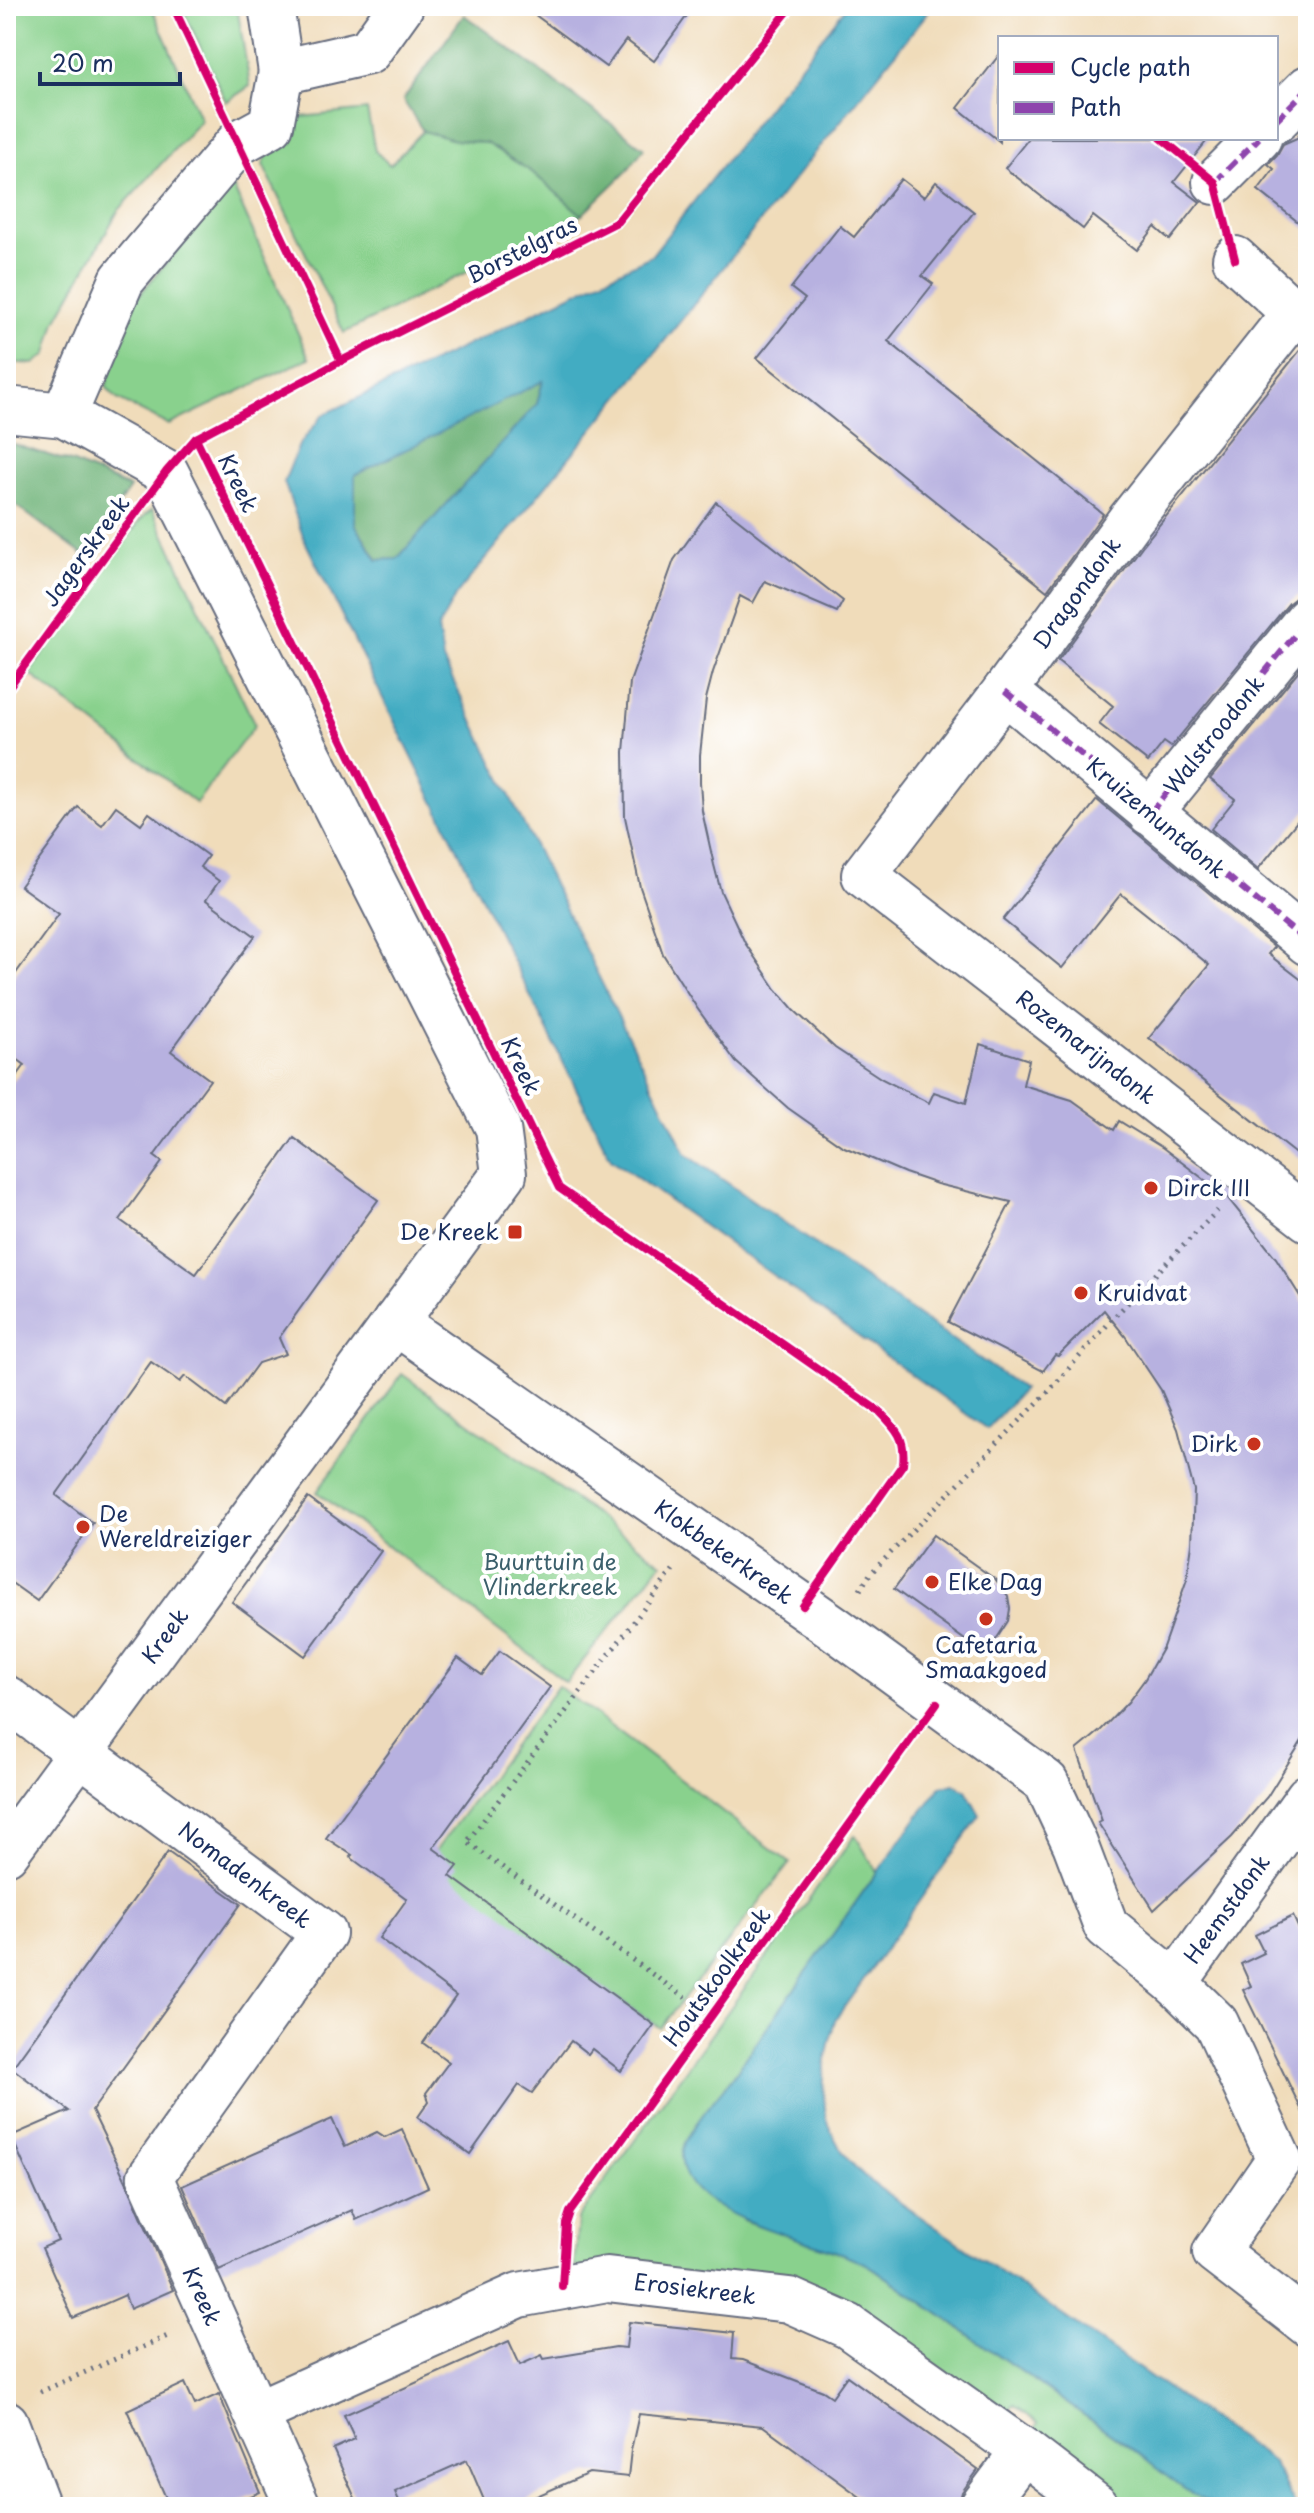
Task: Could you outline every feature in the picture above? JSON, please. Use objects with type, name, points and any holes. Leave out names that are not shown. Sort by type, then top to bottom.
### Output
[{"type":"street","points":[[6,409],[64,415],[122,280],[238,143],[271,125],[281,72],[271,6]]},
{"type":"street","points":[[281,72],[368,52],[401,6]]},
{"type":"street","points":[[1278,118],[1308,88]]},
{"type":"street","points":[[1215,182],[1257,140]]},
{"type":"street","points":[[1235,259],[1301,316]]},
{"type":"street","name":"Dragondonk","points":[[864,875],[1005,691],[1130,520],[1301,316]]},
{"type":"street","name":"Kreek","points":[[6,1853],[504,1174],[498,1128],[166,472],[64,415]]},
{"type":"street","name":"Walstroodonk","points":[[1150,813],[1308,619]]},
{"type":"street","name":"Kruizemuntdonk","points":[[1005,691],[1308,943]]},
{"type":"street","name":"Rozemarijndonk","points":[[864,875],[1308,1219]]},
{"type":"street","name":"Klokbekerkreek","points":[[395,1322],[833,1627],[1046,1782],[1075,1844],[1106,1926],[1175,1983],[1216,2023],[1279,2159],[1215,2252],[1308,2324]]},
{"type":"street","points":[[6,1698],[80,1752]]},
{"type":"street","name":"Nomadenkreek","points":[[80,1752],[324,1933],[150,2177]]},
{"type":"street","name":"Heemstdonk","points":[[1175,1983],[1308,1797]]},
{"type":"street","name":"Kreek","points":[[150,2177],[298,2507]]},
{"type":"street","name":"Erosiekreek","points":[[256,2413],[519,2295],[607,2279],[789,2300],[848,2326],[1097,2507]]},
{"type":"street","points":[[21,2408],[38,2507]]},
{"type":"street","points":[[982,2507],[1024,2451]]},
{"type":"path","points":[[833,1627],[870,1574],[1253,1176]]},
{"type":"path","points":[[21,2408],[211,2317]]},
{"type":"green space","points":[[6,6],[151,6],[201,120],[118,211],[56,321],[47,354],[34,364],[6,362]]},
{"type":"green space","points":[[181,6],[237,6],[250,86],[226,102]]},
{"type":"green space","points":[[464,15],[644,148],[626,172],[582,215],[532,172],[486,143],[455,140],[423,131],[403,100]]},
{"type":"green space","points":[[367,110],[375,151],[390,165],[423,131],[455,140],[486,143],[532,172],[582,215],[344,333],[263,165],[271,144],[301,117]]},
{"type":"green space","points":[[232,184],[309,358],[169,425],[117,399],[106,387],[124,313]]},
{"type":"green space","points":[[543,380],[537,404],[397,559],[378,560],[355,524],[355,475]]},
{"type":"green space","points":[[6,442],[74,463],[130,488],[83,555],[6,498]]},
{"type":"green space","points":[[152,509],[255,725],[196,803],[29,673],[141,519]]},
{"type":"green space","name":"Buurttuin de Vlinderkreek","points":[[402,1374],[662,1563],[566,1682],[317,1492]]},
{"type":"green space","points":[[558,1686],[790,1863],[660,2028],[425,1865]]},
{"type":"green space","points":[[855,1835],[877,1872],[694,2127],[742,2220],[863,2261],[1141,2455],[1187,2491],[1220,2505],[1218,2507],[1133,2507],[1032,2434],[1038,2423],[1014,2405],[1006,2415],[856,2307],[574,2267],[578,2219]]},
{"type":"water","points":[[847,6],[933,6],[456,595],[438,628],[443,660],[686,1154],[1023,1389],[987,1429],[611,1159],[304,539],[284,482],[299,445],[323,415],[651,256]],"holes":[[[543,381],[537,404],[397,559],[377,560],[355,524],[355,475]]]},
{"type":"water","points":[[955,1784],[966,1790],[980,1815],[835,2020],[823,2090],[831,2130],[855,2167],[875,2185],[1273,2462],[1296,2507],[1230,2508],[1196,2496],[875,2269],[730,2213],[705,2197],[687,2179],[682,2156],[696,2124],[941,1786]]},
{"type":"building","points":[[523,6],[694,6],[654,61],[626,40],[606,67]]},
{"type":"building","points":[[998,57],[1000,142],[958,108]]},
{"type":"building","points":[[1308,123],[1308,230],[1258,190],[1274,169],[1268,164],[1283,144],[1297,138]]},
{"type":"building","points":[[1027,140],[1207,140],[1174,182],[1200,202],[1170,240],[1155,227],[1137,250],[1093,216],[1083,229],[1005,168]]},
{"type":"building","points":[[901,179],[924,197],[936,182],[974,212],[922,276],[933,284],[888,341],[1103,514],[1047,591],[757,358],[805,299],[791,288],[840,226],[854,237]]},
{"type":"building","points":[[1305,344],[1308,345],[1308,595],[1298,596],[1289,603],[1171,747],[1164,742],[1148,762],[1099,724],[1113,706],[1058,661],[1143,545]]},
{"type":"building","points":[[716,502],[843,601],[837,612],[765,581],[753,603],[740,596],[706,699],[700,782],[702,811],[714,865],[721,892],[745,943],[776,989],[835,1048],[882,1079],[929,1103],[934,1092],[966,1103],[980,1044],[1029,1060],[1023,1085],[1072,1100],[1114,1130],[1119,1121],[1163,1148],[1227,1197],[1276,1258],[1308,1309],[1308,1731],[1267,1797],[1232,1837],[1154,1910],[1098,1823],[1102,1821],[1077,1750],[1128,1702],[1145,1679],[1163,1647],[1187,1579],[1194,1490],[1178,1429],[1161,1390],[1104,1310],[1058,1356],[1055,1355],[1043,1371],[948,1322],[1011,1202],[905,1173],[842,1146],[788,1108],[736,1062],[697,1008],[663,954],[640,887],[625,817],[624,752],[630,682],[674,560]]},
{"type":"building","points":[[1308,659],[1308,808],[1258,869],[1211,829],[1235,799],[1210,779]]},
{"type":"building","points":[[1097,800],[1274,947],[1268,954],[1308,985],[1308,1164],[1149,1038],[1209,965],[1180,941],[1121,894],[1062,968],[1003,920]]},
{"type":"building","points":[[116,806],[141,824],[149,813],[208,856],[200,867],[219,881],[206,900],[255,936],[171,1051],[210,1080],[154,1156],[162,1162],[120,1220],[196,1274],[294,1138],[378,1200],[279,1338],[286,1354],[258,1363],[226,1407],[185,1376],[180,1382],[151,1362],[56,1495],[93,1523],[37,1601],[6,1579],[6,1091],[25,1065],[6,1051],[6,987],[59,914],[20,886],[78,807],[102,825]]},
{"type":"building","points":[[308,1498],[381,1551],[305,1656],[232,1602]]},
{"type":"building","points":[[933,1535],[996,1580],[1008,1596],[1008,1621],[986,1655],[894,1589]]},
{"type":"building","points":[[500,1651],[550,1687],[433,1848],[458,1866],[450,1876],[654,2025],[621,2071],[592,2049],[588,2054],[571,2041],[532,2093],[519,2085],[470,2154],[418,2117],[429,2101],[426,2093],[449,2062],[423,2043],[456,1996],[379,1938],[407,1899],[326,1838],[458,1658],[482,1675]]},
{"type":"building","points":[[168,1852],[241,1904],[92,2111],[173,2290],[130,2309],[125,2295],[73,2318],[42,2248],[58,2241],[11,2136],[69,2111],[12,2068]]},
{"type":"building","points":[[1293,1916],[1308,1949],[1308,2123],[1243,1990],[1251,1986],[1241,1964],[1264,1953],[1255,1935]]},
{"type":"building","points":[[332,2119],[345,2147],[377,2132],[385,2137],[402,2129],[428,2187],[356,2220],[352,2210],[219,2270],[182,2186]]},
{"type":"building","points":[[629,2322],[734,2333],[732,2359],[743,2360],[832,2397],[847,2376],[978,2470],[962,2492],[958,2507],[874,2507],[763,2426],[639,2414],[628,2477],[589,2473],[512,2507],[487,2507],[467,2460],[395,2492],[402,2507],[359,2507],[333,2449],[355,2439],[344,2415],[509,2341],[520,2365],[542,2355],[544,2359],[626,2348]]},
{"type":"building","points":[[185,2383],[195,2405],[219,2394],[260,2492],[226,2507],[170,2507],[127,2410]]},
{"type":"marked path","points":[[1278,118],[1308,88]]},
{"type":"marked path","points":[[1215,182],[1257,140]]},
{"type":"marked path","points":[[1150,813],[1308,619]]},
{"type":"marked path","points":[[1005,691],[1308,943]]},
{"type":"cycle path","points":[[173,6],[341,361]]},
{"type":"cycle path","name":"Borstelgras","points":[[196,438],[617,222],[792,6]]},
{"type":"cycle path","points":[[1163,140],[1215,182],[1235,259]]},
{"type":"cycle path","name":"Jagerskreek","points":[[6,691],[166,472],[196,438],[559,1188],[880,1412],[899,1435],[903,1464],[803,1606]]},
{"type":"cycle path","name":"Houtskoolkreek","points":[[562,2286],[566,2224],[570,2212],[937,1703]]},
{"type":"place","name":"Dirck III","points":[[1151,1188]]},
{"type":"place","name":"De Kreek","points":[[515,1232]]},
{"type":"place","name":"Kruidvat","points":[[1081,1293]]},
{"type":"place","name":"Dirk","points":[[1254,1444]]},
{"type":"place","name":"De Wereldreiziger","points":[[83,1527]]},
{"type":"place","name":"Elke Dag","points":[[932,1582]]},
{"type":"place","name":"Cafetaria Smaakgoed","points":[[986,1619]]}]
